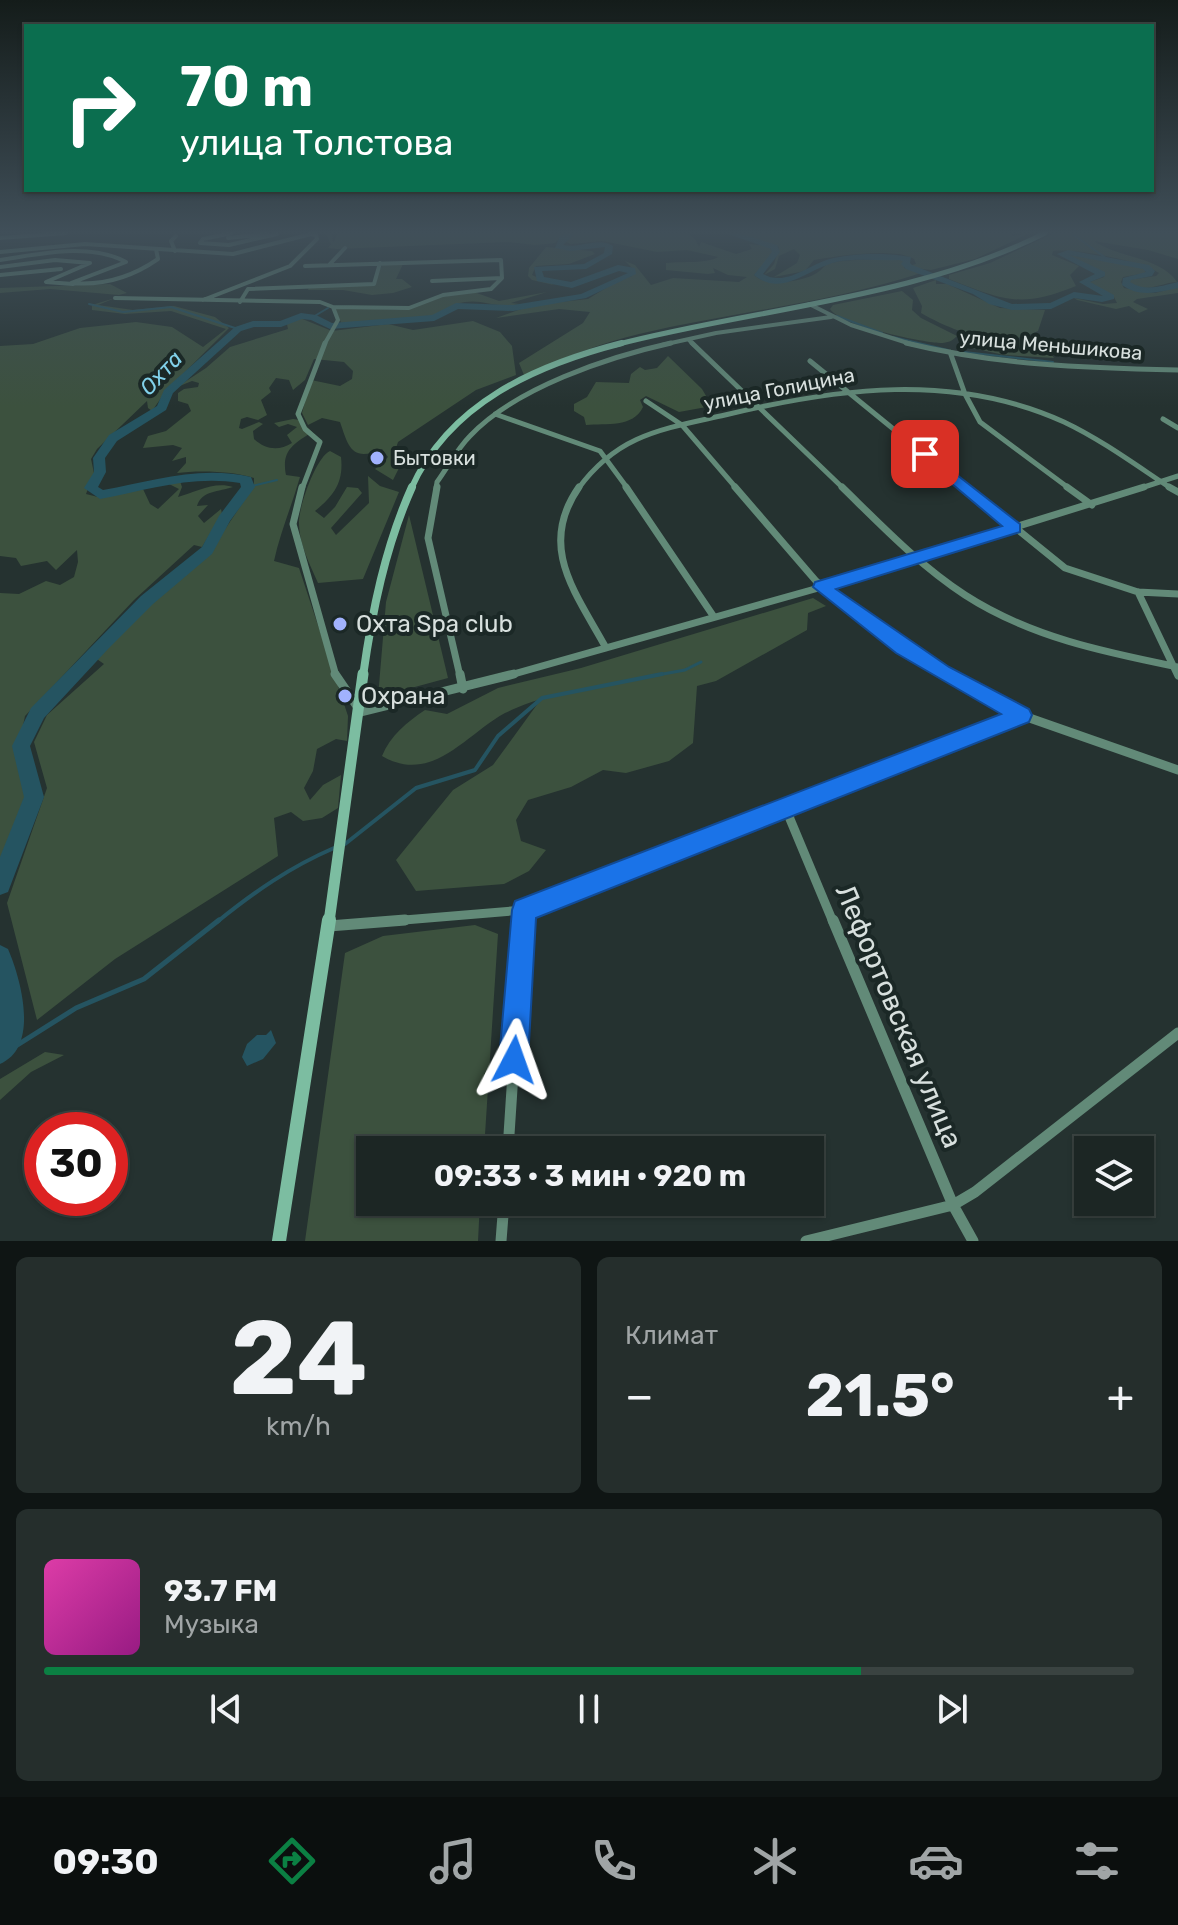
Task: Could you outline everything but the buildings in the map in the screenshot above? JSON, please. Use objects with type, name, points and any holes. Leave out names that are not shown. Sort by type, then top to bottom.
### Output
[{"type":"street","points":[[198,302],[226,291]]},
{"type":"street","points":[[240,302],[247,291]]},
{"type":"street","points":[[115,298],[320,302],[333,307],[409,308],[443,295],[476,291]]},
{"type":"street","points":[[279,1241],[361,712],[374,601],[391,538],[422,464],[456,424],[507,387],[567,359],[634,340],[863,291]]},
{"type":"street","points":[[809,304],[831,317]]},
{"type":"street","points":[[333,307],[338,316],[336,324],[316,360],[298,414],[305,429],[320,442],[298,498],[293,524],[335,675],[361,712]]},
{"type":"street","points":[[463,689],[426,518],[437,476],[452,456],[495,414],[537,388],[587,365],[765,324],[831,317]]},
{"type":"street","name":"улица Меньшикова","points":[[831,317],[889,337],[950,352],[1178,373]]},
{"type":"street","points":[[689,340],[916,558],[967,596],[1047,635],[1128,659],[1175,667]]},
{"type":"street","points":[[950,352],[965,394],[980,422],[1092,505]]},
{"type":"street","points":[[810,361],[1065,568],[1138,592],[1178,594]]},
{"type":"street","name":"улица Голицина","points":[[606,648],[570,581],[560,546],[562,520],[572,499],[606,456],[638,438],[682,425],[842,389],[916,388],[965,394],[1065,423],[1178,492]]},
{"type":"street","points":[[646,401],[682,425],[822,587],[903,648],[942,673],[1021,715],[1178,770]]},
{"type":"street","points":[[495,414],[600,451],[606,456],[714,617]]},
{"type":"street","points":[[1163,419],[1178,428]]},
{"type":"street","points":[[361,712],[463,689],[822,587],[1178,476]]},
{"type":"street","points":[[1138,592],[1178,677]]},
{"type":"street","points":[[328,926],[524,910],[1021,715]]},
{"type":"street","name":"Лефортовская улица","points":[[788,807],[790,819],[953,1205],[973,1241]]},
{"type":"street","points":[[509,1136],[524,910]]},
{"type":"street","points":[[806,1241],[953,1205],[975,1192],[1178,1033]]},
{"type":"street","points":[[501,1241],[503,1216]]},
{"type":"green space","points":[[72,291],[127,293],[119,295]]},
{"type":"green space","points":[[348,291],[400,291],[393,293],[372,295]]},
{"type":"green space","points":[[601,291],[856,291],[624,338],[524,375],[519,363],[583,323],[590,312],[559,309],[496,318],[532,305],[588,299]]},
{"type":"green space","points":[[902,291],[913,300],[912,310],[921,318],[957,336],[940,343],[916,340],[864,327],[830,309],[833,305]]},
{"type":"green space","points":[[914,291],[962,291],[1000,308],[1045,310],[1038,331],[1009,339],[994,339],[963,332],[934,320],[921,313],[922,306]]},
{"type":"green space","points":[[981,291],[1063,291],[1025,299],[998,297]]},
{"type":"green space","points":[[1104,291],[1178,291],[1137,299],[1133,302],[1148,309],[1139,313],[1129,306],[1116,309],[1074,298],[1103,304],[1117,303],[1113,295]]},
{"type":"green space","points":[[474,292],[499,301],[547,292],[511,303],[520,304],[465,302],[430,317],[397,321],[342,324],[333,307],[397,310],[436,298]]},
{"type":"green space","points":[[115,298],[98,305],[133,310],[174,306],[215,317],[229,328],[166,391],[152,411],[147,401],[97,449],[91,459],[94,473],[86,494],[98,497],[143,489],[150,504],[158,509],[179,489],[167,483],[180,481],[182,487],[178,497],[212,486],[233,487],[207,494],[199,501],[197,506],[208,505],[198,516],[204,523],[221,509],[222,514],[202,547],[194,545],[134,600],[25,716],[16,759],[27,780],[26,794],[0,868],[0,593],[19,594],[46,581],[60,585],[74,577],[78,562],[77,550],[56,570],[47,561],[21,566],[16,558],[0,556],[0,346],[33,344],[80,328],[136,322],[172,327],[203,347],[226,329],[171,311],[125,314],[92,310],[92,305]]},
{"type":"green space","points":[[300,318],[332,331],[388,324],[413,330],[473,321],[500,332],[512,346],[516,375],[476,390],[398,442],[394,454],[400,466],[393,480],[375,469],[388,457],[382,449],[357,453],[349,444],[340,422],[322,418],[308,425],[302,413],[311,380],[340,386],[352,379],[353,371],[344,362],[314,359],[305,380],[293,390],[289,380],[276,378],[269,388],[271,392],[261,400],[267,415],[258,420],[241,419],[239,428],[242,429],[259,422],[263,424],[253,431],[254,439],[273,448],[292,443],[287,435],[297,427],[288,424],[279,427],[274,423],[300,420],[312,432],[290,449],[285,459],[286,475],[300,477],[274,561],[299,568],[348,716],[347,741],[336,739],[317,749],[313,771],[304,788],[310,800],[323,785],[341,775],[338,808],[322,818],[303,821],[291,812],[274,818],[278,856],[115,959],[37,1020],[7,903],[47,788],[34,742],[47,715],[104,664],[94,657],[141,610],[207,556],[254,486],[254,478],[237,474],[205,471],[177,473],[186,463],[186,457],[172,461],[182,448],[173,445],[143,448],[148,436],[166,431],[191,411],[188,404],[178,401],[178,393],[198,387],[199,383],[192,381],[177,387],[230,347],[288,329],[287,324]]},
{"type":"green space","points":[[1040,338],[1054,358],[1004,355],[963,346],[977,340]]},
{"type":"green space","points":[[668,356],[702,389],[712,406],[679,412],[646,396],[640,400],[643,407],[633,418],[618,423],[586,425],[584,417],[574,411],[574,404],[587,397],[596,382],[629,383],[631,374],[640,367],[645,370],[657,368]]},
{"type":"green space","points":[[330,451],[341,457],[339,482],[315,511],[324,518],[347,487],[358,488],[362,493],[331,528],[336,535],[369,503],[368,476],[380,486],[399,492],[363,579],[318,583],[303,546],[299,517],[314,473]]},
{"type":"green space","points":[[409,515],[448,678],[378,697],[386,602]]},
{"type":"green space","points":[[813,598],[826,606],[808,613],[807,630],[716,681],[697,686],[693,743],[669,761],[626,773],[603,770],[571,787],[528,800],[516,820],[521,841],[546,850],[529,871],[504,884],[416,891],[396,860],[453,790],[493,765],[541,699],[505,713],[432,761],[417,765],[382,756],[394,736],[418,715],[425,710],[447,714],[498,688],[581,668]]},
{"type":"green space","points":[[475,925],[498,934],[485,1136],[356,1136],[356,1216],[479,1216],[478,1241],[305,1241],[345,953],[383,936]]},
{"type":"green space","points":[[45,1052],[64,1055],[31,1072],[0,1100],[0,1079]]},
{"type":"water","points":[[271,1030],[276,1043],[263,1059],[247,1066],[242,1057],[247,1044],[257,1035],[266,1035]]},
{"type":"waterway","name":"Охта","points":[[0,884],[34,797],[21,746],[37,713],[147,600],[207,550],[224,519],[248,487],[246,480],[190,477],[100,495],[91,488],[100,472],[99,458],[113,438],[162,408],[168,392],[238,329],[253,324],[281,324],[301,316],[313,317],[330,326],[434,318],[456,306],[513,308],[583,296],[594,291]]},
{"type":"waterway","name":"Охта","points":[[973,291],[992,302],[1032,308],[1058,304],[1074,295],[1102,299],[1111,297],[1100,291]]},
{"type":"waterway","points":[[89,304],[123,312],[171,307],[238,329]]},
{"type":"waterway","points":[[313,317],[328,308]]},
{"type":"waterway","points":[[837,316],[882,333]]},
{"type":"waterway","points":[[893,337],[948,350]]},
{"type":"waterway","points":[[964,352],[1053,362]]},
{"type":"waterway","points":[[248,487],[277,480]]},
{"type":"waterway","points":[[652,676],[685,670],[701,662]]},
{"type":"waterway","points":[[652,676],[662,674]]},
{"type":"waterway","points":[[345,844],[416,788],[475,770],[498,736],[542,698],[652,676]]},
{"type":"waterway","points":[[217,922],[273,881],[334,848]]},
{"type":"waterway","points":[[0,1056],[76,1008],[144,979],[219,920]]},
{"type":"waterway","name":"Охта","points":[[0,957],[11,999],[11,1036],[0,1051]]},
{"type":"place","name":"Бытовки","points":[[377,458]]},
{"type":"place","name":"Охта Spa club","points":[[340,624]]},
{"type":"place","name":"Охрана","points":[[345,696]]},
{"type":"route","points":[[514,1060],[524,910],[1021,715],[942,673],[903,648],[822,587],[1014,528],[925,454]]}]
